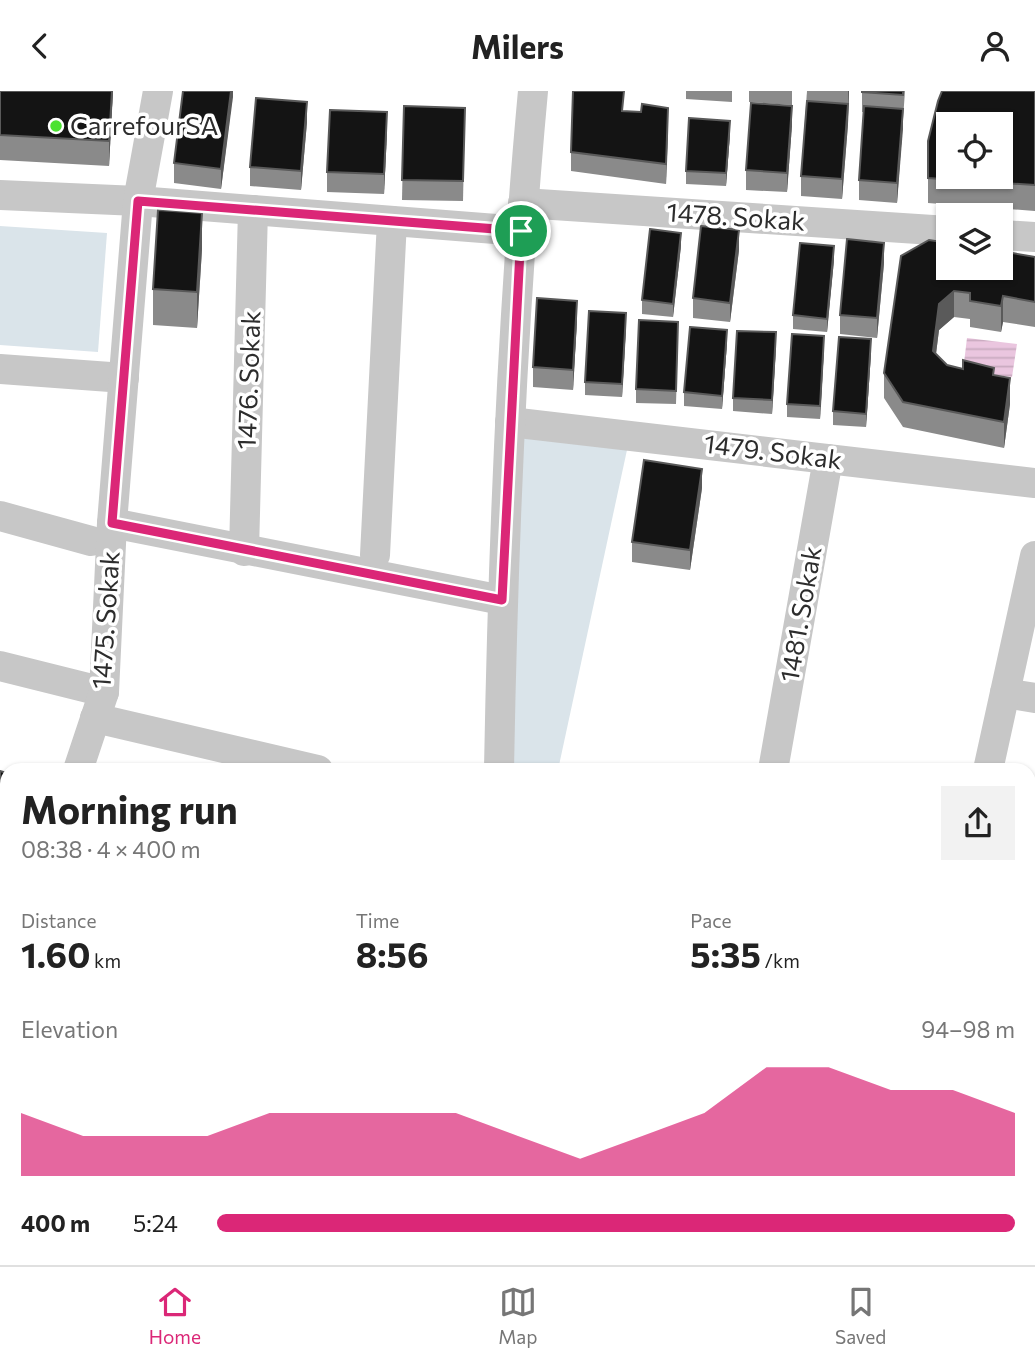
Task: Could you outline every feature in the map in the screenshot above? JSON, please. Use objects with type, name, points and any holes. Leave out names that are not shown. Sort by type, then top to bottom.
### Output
[{"type":"street","name":"1475. Sokak","points":[[80,763],[99,705],[101,532],[124,378],[138,201],[158,91]]},
{"type":"street","points":[[499,763],[502,600],[510,422],[522,217],[533,91]]},
{"type":"street","name":"1478. Sokak","points":[[0,195],[138,201],[392,221],[522,217],[936,231]]},
{"type":"street","name":"1476. Sokak","points":[[244,551],[253,210]]},
{"type":"street","points":[[376,555],[392,221]]},
{"type":"street","points":[[1013,236],[1035,237]]},
{"type":"street","points":[[0,369],[124,378]]},
{"type":"street","name":"1479. Sokak","points":[[510,422],[1035,483]]},
{"type":"street","name":"1481. Sokak","points":[[774,763],[828,459]]},
{"type":"street","points":[[0,516],[244,551],[502,600]]},
{"type":"street","points":[[989,763],[1035,556]]},
{"type":"street","points":[[0,666],[99,705],[294,763]]},
{"type":"street","points":[[1004,693],[1035,698]]},
{"type":"shaded area","points":[[0,226],[107,233],[98,352],[0,345]]},
{"type":"shaded area","points":[[967,338],[1017,344],[1012,377],[963,371]]},
{"type":"shaded area","points":[[510,422],[630,436],[560,763],[499,763]]},
{"type":"building","name":"CarrefourSA","points":[[0,91],[112,91],[109,141],[0,135]]},
{"type":"building","points":[[183,91],[231,91],[221,169],[174,163]]},
{"type":"building","points":[[573,91],[624,91],[622,111],[641,112],[642,104],[668,108],[666,164],[571,152]]},
{"type":"building","points":[[903,91],[903,95],[862,92]]},
{"type":"building","points":[[942,91],[1035,91],[1035,185],[1013,184],[1013,112],[936,112],[936,179],[928,178],[928,141],[938,101]]},
{"type":"building","points":[[256,98],[307,102],[301,171],[250,167]]},
{"type":"building","points":[[807,101],[848,104],[842,179],[801,176]]},
{"type":"building","points":[[751,103],[792,106],[787,173],[746,170]]},
{"type":"building","points":[[404,106],[465,108],[463,181],[402,180]]},
{"type":"building","points":[[864,106],[903,109],[897,183],[859,180]]},
{"type":"building","points":[[330,110],[387,112],[384,174],[327,172]]},
{"type":"building","points":[[689,118],[730,121],[726,173],[686,171]]},
{"type":"building","points":[[158,210],[202,213],[197,292],[153,289]]},
{"type":"building","points":[[701,226],[739,230],[730,303],[693,298]]},
{"type":"building","points":[[650,229],[681,233],[673,304],[642,300]]},
{"type":"building","points":[[847,239],[884,243],[877,318],[840,315]]},
{"type":"building","points":[[929,240],[936,241],[936,280],[1013,280],[1013,253],[1035,257],[1035,302],[1003,296],[1001,306],[970,301],[970,293],[954,291],[939,304],[933,351],[947,365],[963,369],[963,360],[994,368],[993,375],[1010,378],[1004,422],[903,402],[884,373],[901,256]]},
{"type":"building","points":[[800,243],[834,246],[827,319],[793,315]]},
{"type":"building","points":[[537,298],[577,301],[573,370],[533,367]]},
{"type":"building","points":[[589,311],[626,313],[622,384],[585,382]]},
{"type":"building","points":[[639,320],[678,322],[676,391],[636,389]]},
{"type":"building","points":[[690,327],[727,330],[722,396],[684,392]]},
{"type":"building","points":[[737,331],[776,332],[772,400],[733,398]]},
{"type":"building","points":[[792,334],[824,336],[820,406],[787,404]]},
{"type":"building","points":[[839,337],[871,339],[866,414],[833,411]]},
{"type":"building","points":[[644,460],[702,469],[690,550],[632,542]]},
{"type":"place","name":"CarrefourSA","points":[[56,126]]},
{"type":"route","points":[[138,201],[521,231],[502,600],[112,523],[138,201]]}]
